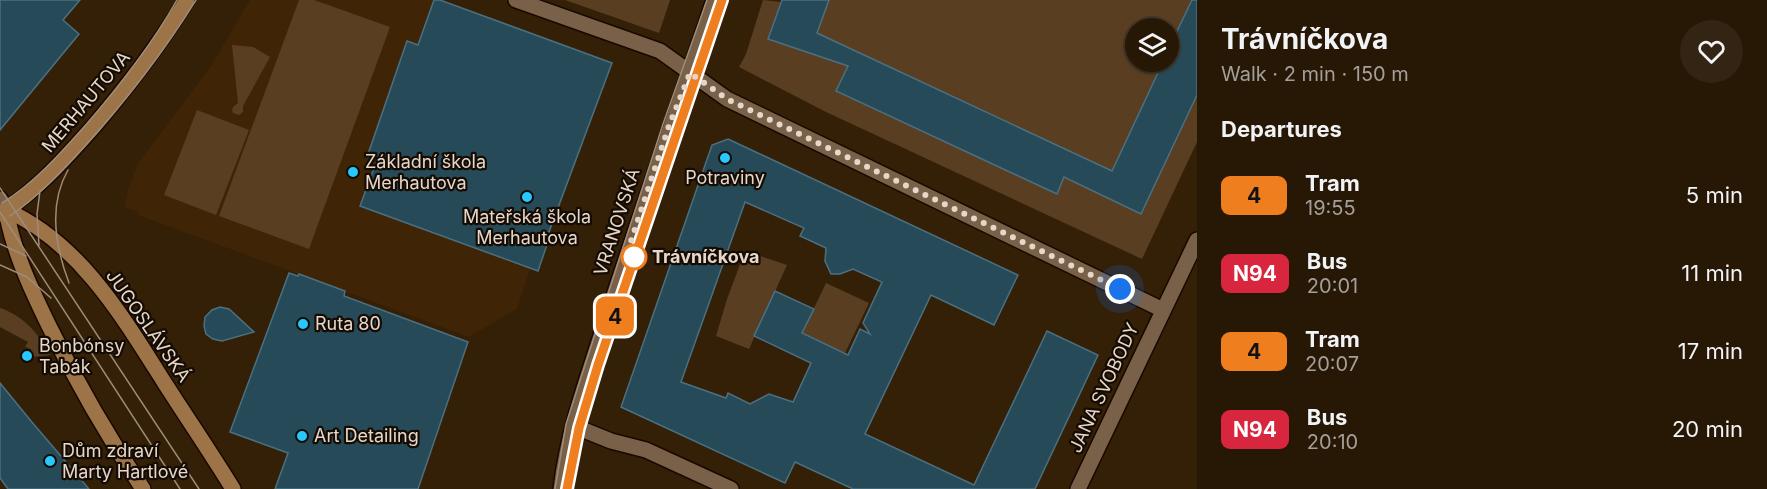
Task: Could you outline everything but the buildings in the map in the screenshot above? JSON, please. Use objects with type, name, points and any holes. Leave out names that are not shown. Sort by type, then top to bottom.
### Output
[{"type":"street","name":"MERHAUTOVA","points":[[2,208],[45,180],[109,108],[156,48],[187,0]]},
{"type":"street","points":[[516,0],[660,51],[727,99],[1163,310]]},
{"type":"street","name":"VRANOVSKÁ","points":[[561,489],[574,426],[627,253],[714,0]]},
{"type":"street","points":[[2,208],[23,268],[55,339],[111,441],[143,489]]},
{"type":"street","name":"JUGOSLÁVSKÁ","points":[[2,208],[37,226],[97,284],[127,323],[234,489]]},
{"type":"street","name":"JANA SVOBODY","points":[[1078,489],[1197,240]]},
{"type":"street","points":[[574,426],[611,441],[646,450],[731,489]]},
{"type":"shaded area","name":"Základní škola Merhautova","points":[[250,0],[440,0],[612,63],[549,232],[551,233],[538,271],[530,269],[517,309],[469,337],[138,215],[137,211],[125,208],[128,190],[138,163],[211,66]]},
{"type":"shaded area","points":[[299,0],[314,0],[390,27],[309,249],[219,216]]},
{"type":"shaded area","points":[[565,0],[670,0],[659,33]]},
{"type":"shaded area","points":[[763,0],[781,2],[768,39],[810,53],[829,0],[1197,0],[1197,142],[1142,259],[826,112],[739,67],[746,54]]},
{"type":"shaded area","points":[[232,45],[253,47],[270,57],[243,106],[243,112],[239,115],[233,113],[232,110],[238,103]]},
{"type":"shaded area","points":[[197,110],[249,130],[216,215],[164,195]]},
{"type":"shaded area","points":[[745,251],[787,265],[749,349],[716,336]]},
{"type":"shaded area","points":[[826,283],[869,303],[845,353],[802,333]]},
{"type":"shaded area","points":[[0,308],[9,311],[30,327],[50,355],[32,357],[31,349],[25,347],[28,342],[0,327]]},
{"type":"tram line","points":[[2,203],[46,168],[97,112],[145,50],[177,0]]},
{"type":"tram line","points":[[10,216],[49,184],[100,130],[157,58],[196,0]]},
{"type":"tram line","points":[[555,489],[566,424],[663,124],[707,0]]},
{"type":"tram line","points":[[567,489],[579,428],[598,365],[722,0]]},
{"type":"tram line","name":"4","points":[[567,489],[579,428],[598,365],[722,0]]},
{"type":"tram line","points":[[68,170],[58,197],[56,226],[60,255],[69,283]]},
{"type":"tram line","points":[[0,188],[199,489]]},
{"type":"tram line","points":[[39,245],[37,214],[40,191]]},
{"type":"tram line","points":[[0,212],[180,489]]},
{"type":"tram line","points":[[0,244],[26,256]]},
{"type":"tram line","points":[[0,265],[27,277],[51,298]]},
{"type":"place","name":"Potraviny","points":[[725,158]]},
{"type":"place","name":"Základní škola Merhautova","points":[[353,172]]},
{"type":"place","name":"Mateřská škola Merhautova","points":[[527,197]]},
{"type":"place","name":"Trávníčkova","points":[[634,257]]},
{"type":"place","name":"Ruta 80","points":[[303,324]]},
{"type":"place","name":"Bonbónsy Tabák","points":[[27,356]]},
{"type":"place","name":"Art Detailing","points":[[302,436]]},
{"type":"place","name":"Dům zdraví Marty Hartlové","points":[[50,461]]},
{"type":"route","points":[[634,257],[627,253],[669,126],[690,73],[727,99],[1120,289]]}]
